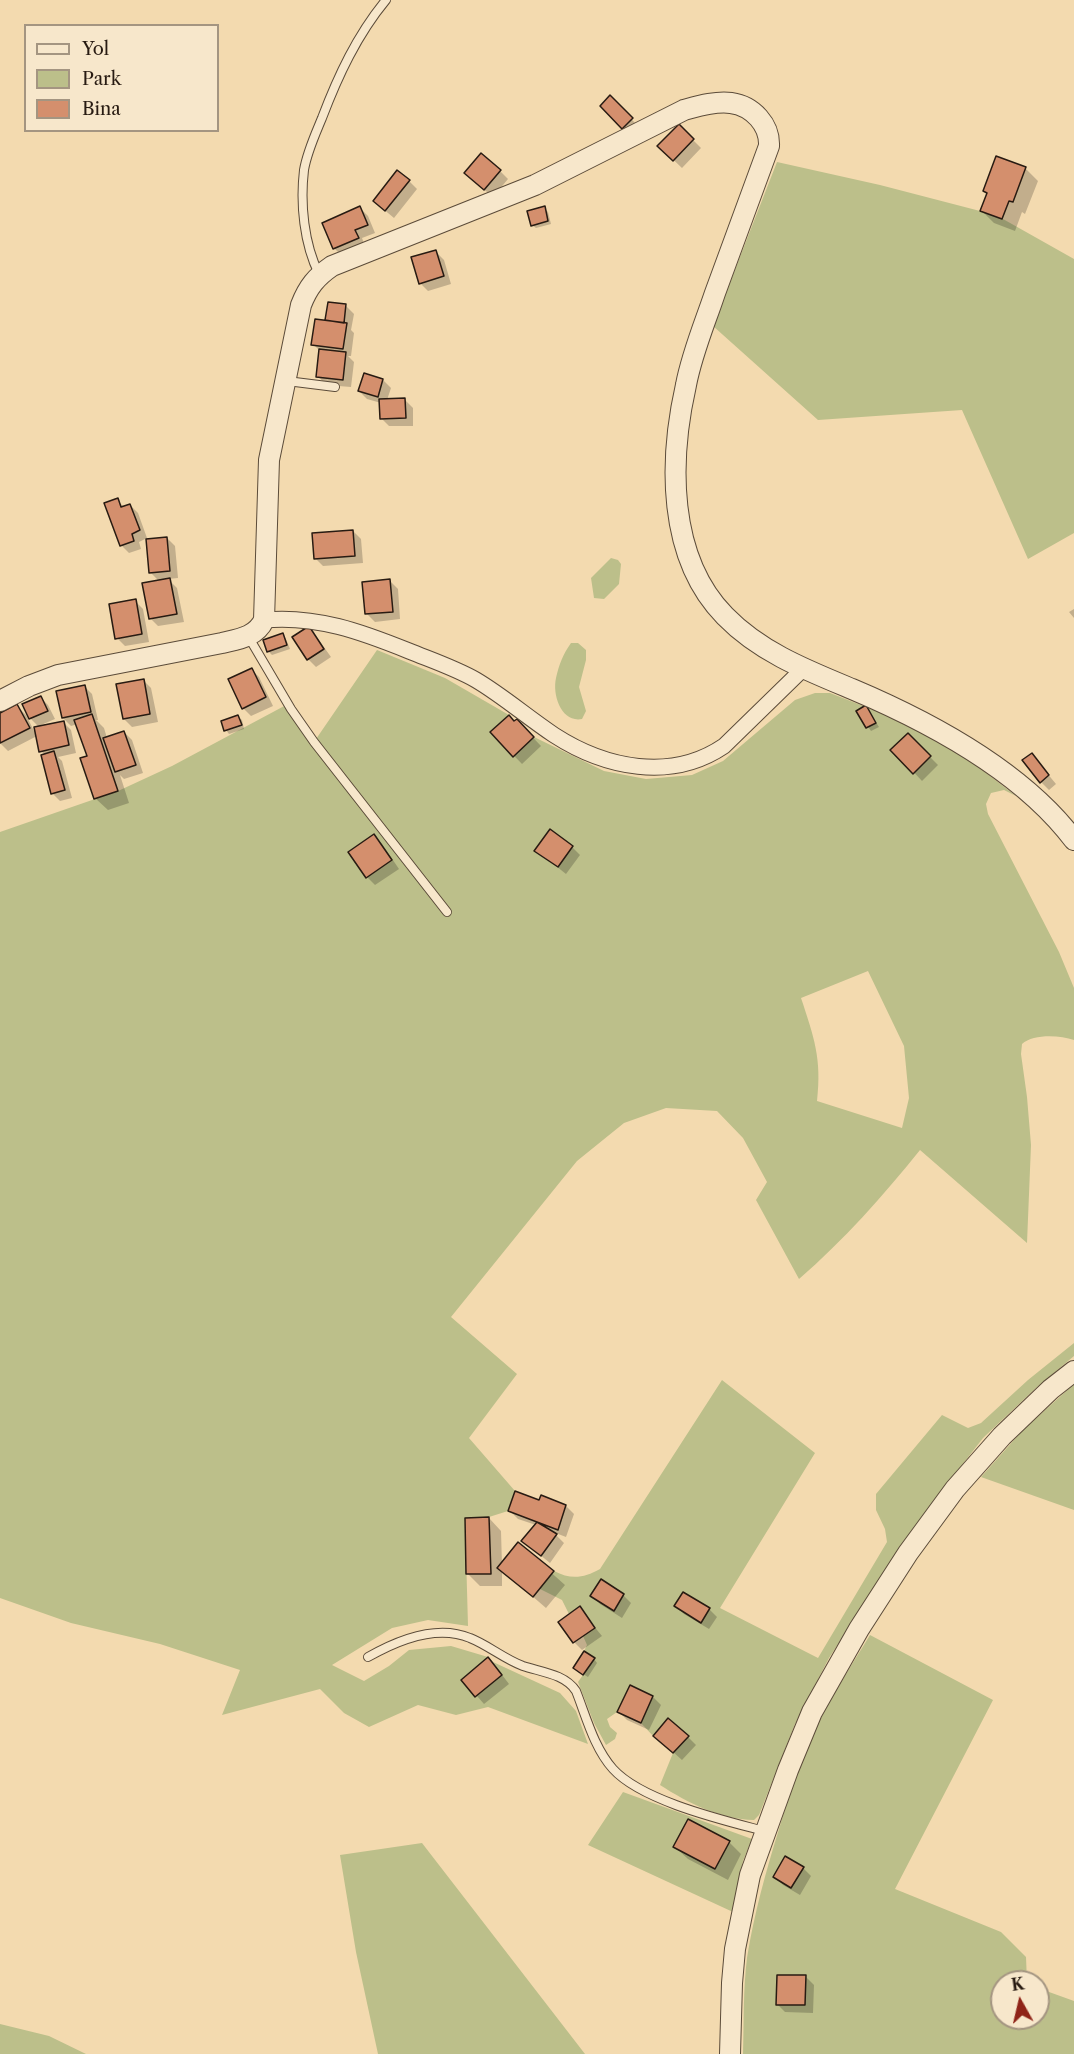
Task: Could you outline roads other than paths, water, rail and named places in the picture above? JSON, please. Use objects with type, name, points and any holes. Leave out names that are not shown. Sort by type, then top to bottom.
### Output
[{"type":"street","points":[[0,701],[29,686],[58,675],[222,643],[256,632],[264,620],[269,460],[301,305],[307,290],[319,274],[332,266],[535,185],[684,110],[731,103],[744,107],[764,123],[769,135],[769,146],[693,356],[680,413],[676,471],[677,501],[687,552],[708,596],[723,615],[747,636],[783,659],[931,726],[1024,788],[1047,809],[1074,840]]},
{"type":"street","points":[[264,620],[305,619],[336,625],[372,636],[474,679],[555,736],[580,749],[601,759],[639,767],[676,765],[709,756],[732,739],[804,668]]},
{"type":"street","points":[[730,2054],[730,2011],[735,1949],[750,1875],[788,1770],[812,1712],[859,1629],[908,1553],[954,1489],[1002,1436],[1051,1389],[1074,1371]]},
{"type":"lane","points":[[319,274],[312,260],[306,229],[303,184],[306,162],[313,139],[345,64],[360,34],[386,0]]},
{"type":"lane","points":[[285,381],[335,387]]},
{"type":"lane","points":[[248,636],[291,709],[314,742],[447,912]]},
{"type":"lane","points":[[368,1657],[400,1641],[424,1635],[470,1637],[520,1665],[571,1683],[604,1757],[624,1779],[698,1813],[766,1832]]}]
